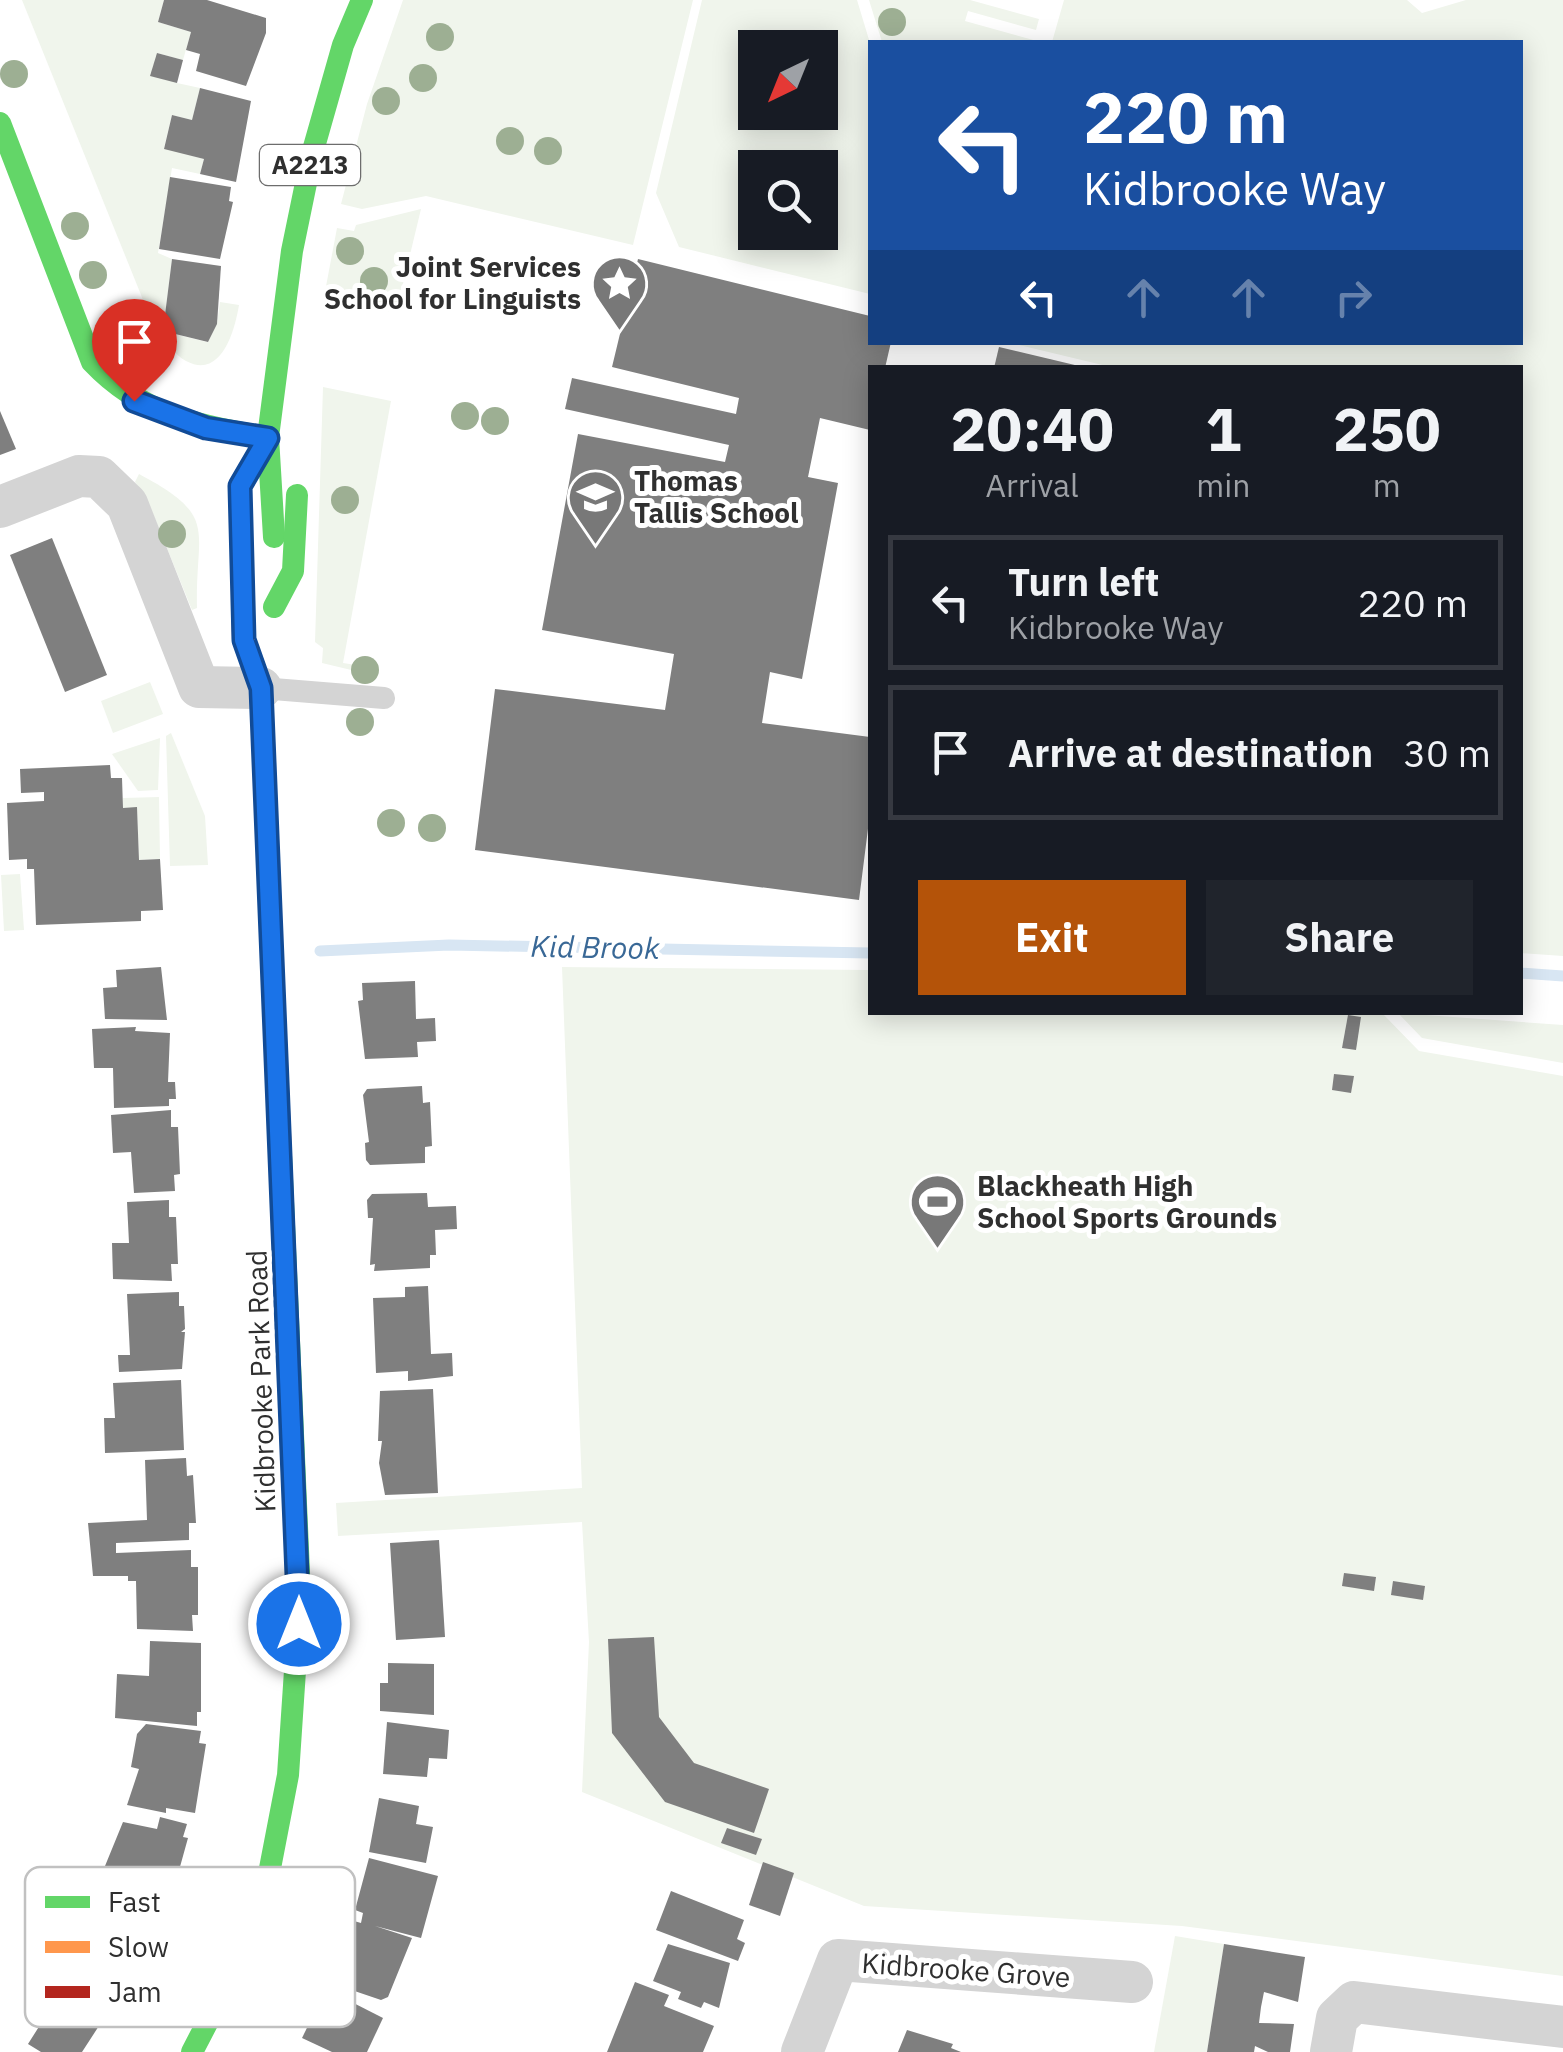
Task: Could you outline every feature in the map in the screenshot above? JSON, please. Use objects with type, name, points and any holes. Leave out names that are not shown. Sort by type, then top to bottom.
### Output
[{"type":"main road","name":"Kidbrooke Park Road","points":[[261,688],[275,641],[274,510],[268,438],[280,334],[312,154],[342,46],[362,0]]},
{"type":"main road","points":[[3,139],[92,362],[110,384],[164,416],[268,438]]},
{"type":"main road","points":[[280,334],[298,396]]},
{"type":"main road","name":"Kidbrooke Park Road","points":[[268,438],[240,486],[244,640],[261,688],[300,1596],[295,1724],[285,1822],[272,1867]]},
{"type":"main road","points":[[274,607],[293,571],[299,467]]},
{"type":"main road","points":[[216,550],[224,516],[240,486]]},
{"type":"main road","points":[[219,614],[223,648],[261,688]]},
{"type":"main road","name":"Kidbrooke Park Road","points":[[192,2052],[209,2027]]},
{"type":"street","points":[[0,507],[79,476],[99,477],[127,504],[200,687],[261,688]]},
{"type":"street","name":"Kidbrooke Grove","points":[[802,2052],[838,1960],[1132,1982]]},
{"type":"street","points":[[1331,2052],[1337,2018],[1354,2002],[1555,2035]]},
{"type":"lane","points":[[261,688],[384,698]]},
{"type":"shaded area","points":[[22,0],[164,0],[158,22],[191,32],[183,60],[157,53],[177,83],[200,88],[192,120],[172,115],[164,148],[204,159],[200,174],[172,168],[158,253],[172,259],[163,331],[207,342],[217,323],[220,302],[239,305],[230,338],[218,358],[209,364],[186,361],[156,332]]},
{"type":"shaded area","points":[[403,0],[693,0],[633,245],[426,196],[362,209],[341,204],[367,104]]},
{"type":"shaded area","points":[[702,0],[857,0],[869,40],[868,294],[679,247],[656,193]]},
{"type":"shaded area","points":[[869,0],[970,0],[1039,19],[1036,30],[968,11],[965,21],[1033,40],[881,40]]},
{"type":"shaded area","points":[[1064,0],[1407,0],[1422,13],[1466,0],[1563,0],[1563,956],[1523,953],[1523,365],[1103,365],[1019,345],[1523,345],[1523,40],[1053,40]]},
{"type":"shaded area","points":[[421,209],[396,313],[324,297],[337,228],[354,231],[356,225]]},
{"type":"shaded area","points":[[323,387],[391,401],[343,663],[369,667],[368,674],[322,663],[323,648],[315,642]]},
{"type":"shaded area","points":[[139,474],[182,502],[198,527],[197,608],[192,610],[147,499],[135,482]]},
{"type":"shaded area","points":[[150,682],[163,714],[113,733],[101,701]]},
{"type":"shaded area","points":[[171,733],[205,816],[208,865],[170,866],[166,736]]},
{"type":"shaded area","points":[[160,738],[158,790],[138,791],[112,754]]},
{"type":"shaded area","points":[[159,797],[160,859],[139,860],[137,808],[123,808],[123,798]]},
{"type":"shaded area","points":[[20,874],[24,930],[4,931],[1,875]]},
{"type":"shaded area","name":"Blackheath High School Sports Grounds","points":[[562,967],[868,970],[868,1015],[1384,1015],[1419,1051],[1563,1076],[1563,1976],[1182,1926],[864,1906],[582,1792],[589,1642],[582,1522],[338,1536],[336,1503],[582,1488]]},
{"type":"shaded area","points":[[1400,1015],[1563,1025],[1563,1063],[1422,1038]]},
{"type":"shaded area","points":[[1175,1936],[1224,1944],[1207,2052],[1154,2052]]},
{"type":"building","points":[[164,0],[207,0],[266,18],[266,33],[246,86],[196,71],[200,54],[186,50],[191,32],[158,22]]},
{"type":"building","points":[[157,53],[183,60],[177,83],[150,76]]},
{"type":"building","points":[[200,88],[251,101],[236,182],[200,174],[204,159],[164,149],[172,115],[192,120]]},
{"type":"building","points":[[170,177],[231,187],[229,201],[233,202],[220,259],[159,249]]},
{"type":"building","points":[[172,259],[221,266],[217,324],[208,342],[163,331]]},
{"type":"building","points":[[638,259],[868,316],[868,345],[890,345],[886,365],[868,365],[868,430],[820,418],[808,477],[838,483],[802,679],[770,672],[762,723],[868,737],[868,829],[859,900],[475,850],[495,689],[665,710],[674,654],[542,630],[578,434],[725,462],[729,445],[565,409],[572,378],[736,414],[739,398],[612,367]]},
{"type":"building","points":[[999,347],[1075,365],[995,365]]},
{"type":"building","points":[[0,411],[16,449],[0,455]]},
{"type":"building","points":[[52,538],[107,675],[65,692],[10,555]]},
{"type":"building","points":[[110,765],[111,778],[122,778],[123,808],[137,807],[139,860],[160,859],[163,910],[141,911],[141,921],[36,925],[34,869],[27,869],[27,859],[9,860],[7,803],[44,801],[44,792],[21,793],[20,769]]},
{"type":"building","points":[[161,967],[167,1020],[105,1019],[103,988],[117,987],[116,970]]},
{"type":"building","points":[[415,981],[416,1019],[435,1018],[436,1041],[417,1042],[418,1057],[365,1059],[358,1001],[363,1000],[362,983]]},
{"type":"building","points":[[1348,1015],[1361,1017],[1356,1050],[1342,1048]]},
{"type":"building","points":[[136,1027],[135,1031],[170,1033],[168,1082],[175,1082],[176,1099],[169,1099],[169,1106],[114,1108],[113,1068],[94,1068],[92,1029]]},
{"type":"building","points":[[1334,1074],[1354,1076],[1351,1093],[1332,1090]]},
{"type":"building","points":[[422,1086],[423,1103],[430,1102],[432,1146],[425,1147],[425,1163],[370,1165],[366,1160],[365,1143],[369,1142],[363,1095],[367,1089]]},
{"type":"building","points":[[171,1110],[171,1127],[178,1127],[180,1174],[174,1175],[175,1191],[134,1193],[131,1152],[113,1153],[111,1115]]},
{"type":"building","points":[[427,1193],[428,1207],[456,1206],[457,1229],[435,1230],[436,1255],[430,1255],[430,1268],[374,1271],[375,1264],[370,1265],[373,1218],[368,1218],[367,1200],[372,1194]]},
{"type":"building","points":[[169,1200],[169,1217],[176,1217],[178,1264],[171,1264],[172,1281],[113,1279],[112,1243],[129,1243],[127,1202]]},
{"type":"building","points":[[428,1286],[431,1354],[452,1353],[453,1376],[408,1381],[408,1371],[376,1373],[373,1298],[405,1297],[405,1287]]},
{"type":"building","points":[[179,1292],[185,1329],[181,1332],[185,1332],[182,1369],[119,1372],[118,1355],[130,1355],[127,1294]]},
{"type":"building","points":[[181,1380],[184,1450],[105,1453],[104,1418],[115,1418],[113,1383]]},
{"type":"building","points":[[433,1389],[438,1493],[385,1495],[379,1463],[380,1391]]},
{"type":"building","points":[[186,1458],[187,1476],[193,1475],[196,1523],[189,1523],[189,1540],[116,1543],[116,1553],[191,1550],[191,1567],[198,1567],[198,1615],[192,1615],[193,1631],[137,1629],[136,1581],[128,1581],[128,1576],[93,1576],[88,1523],[147,1520],[145,1460]]},
{"type":"building","points":[[439,1540],[445,1637],[396,1640],[390,1543]]},
{"type":"building","points":[[1344,1573],[1376,1577],[1374,1591],[1342,1586]]},
{"type":"building","points":[[1393,1581],[1425,1586],[1423,1600],[1391,1595]]},
{"type":"building","points":[[654,1637],[659,1717],[694,1763],[769,1789],[754,1833],[665,1802],[612,1733],[608,1639]]},
{"type":"building","points":[[150,1641],[201,1643],[201,1712],[197,1712],[197,1726],[115,1718],[117,1674],[149,1676]]},
{"type":"building","points":[[388,1663],[434,1664],[434,1715],[380,1711],[380,1683],[388,1683]]},
{"type":"building","points":[[387,1722],[449,1730],[447,1759],[429,1758],[427,1777],[383,1774]]},
{"type":"building","points":[[146,1724],[201,1731],[199,1743],[206,1744],[195,1813],[166,1808],[166,1813],[127,1805],[139,1769],[131,1767],[137,1734]]},
{"type":"building","points":[[379,1798],[419,1806],[416,1824],[433,1827],[426,1863],[369,1852]]},
{"type":"building","points":[[160,1817],[187,1824],[183,1837],[188,1838],[180,1867],[105,1867],[123,1822],[157,1829]]},
{"type":"building","points":[[727,1828],[762,1839],[756,1855],[721,1843]]},
{"type":"building","points":[[369,1858],[438,1876],[421,1938],[375,1926],[412,1938],[388,1997],[381,2000],[355,1991],[355,1921],[361,1923],[363,1913],[355,1910]]},
{"type":"building","points":[[763,1862],[794,1873],[780,1916],[749,1905]]},
{"type":"building","points":[[671,1891],[744,1920],[737,1939],[745,1943],[738,1961],[656,1930]]},
{"type":"building","points":[[668,1944],[730,1963],[719,2008],[704,2002],[701,2008],[678,1999],[681,1992],[653,1981]]},
{"type":"building","points":[[1224,1944],[1305,1957],[1298,2002],[1264,1992],[1261,2007],[1259,2023],[1294,2024],[1290,2052],[1268,2052],[1255,2046],[1254,2052],[1207,2052]]},
{"type":"building","points":[[635,1982],[669,1995],[664,2006],[714,2026],[703,2052],[607,2052]]},
{"type":"building","points":[[355,2004],[383,2018],[367,2052],[332,2052],[302,2038],[307,2027],[355,2027]]},
{"type":"building","points":[[39,2027],[98,2027],[82,2052],[41,2052],[28,2044]]},
{"type":"building","points":[[907,2030],[953,2044],[951,2048],[961,2052],[898,2052]]},
{"type":"waterway","name":"Kid Brook","points":[[320,951],[449,945],[868,953]]},
{"type":"waterway","name":"Kid Brook","points":[[1523,973],[1563,976]]},
{"type":"traffic: fast","points":[[274,537],[268,437],[292,251],[312,154],[343,45],[362,0]]},
{"type":"traffic: fast","points":[[0,123],[92,362],[111,380],[151,406],[195,423],[268,437]]},
{"type":"traffic: fast","points":[[274,607],[293,571],[297,495]]},
{"type":"traffic: fast","points":[[270,1867],[288,1775],[300,1596],[281,1155]]},
{"type":"traffic: fast","points":[[192,2052],[205,2027]]},
{"type":"traffic: slow","points":[[263,740],[281,1155]]},
{"type":"traffic: jam","points":[[240,486],[243,640],[261,688],[263,740]]},
{"type":"place","name":"Joint Services School for Linguists","points":[[620,332]]},
{"type":"place","name":"Thomas Tallis School","points":[[595,546]]},
{"type":"place","name":"Blackheath High School Sports Grounds","points":[[938,1251]]},
{"type":"route","points":[[134,401],[164,416],[206,428],[268,438],[240,486],[244,640],[261,688],[299,1624]]}]
